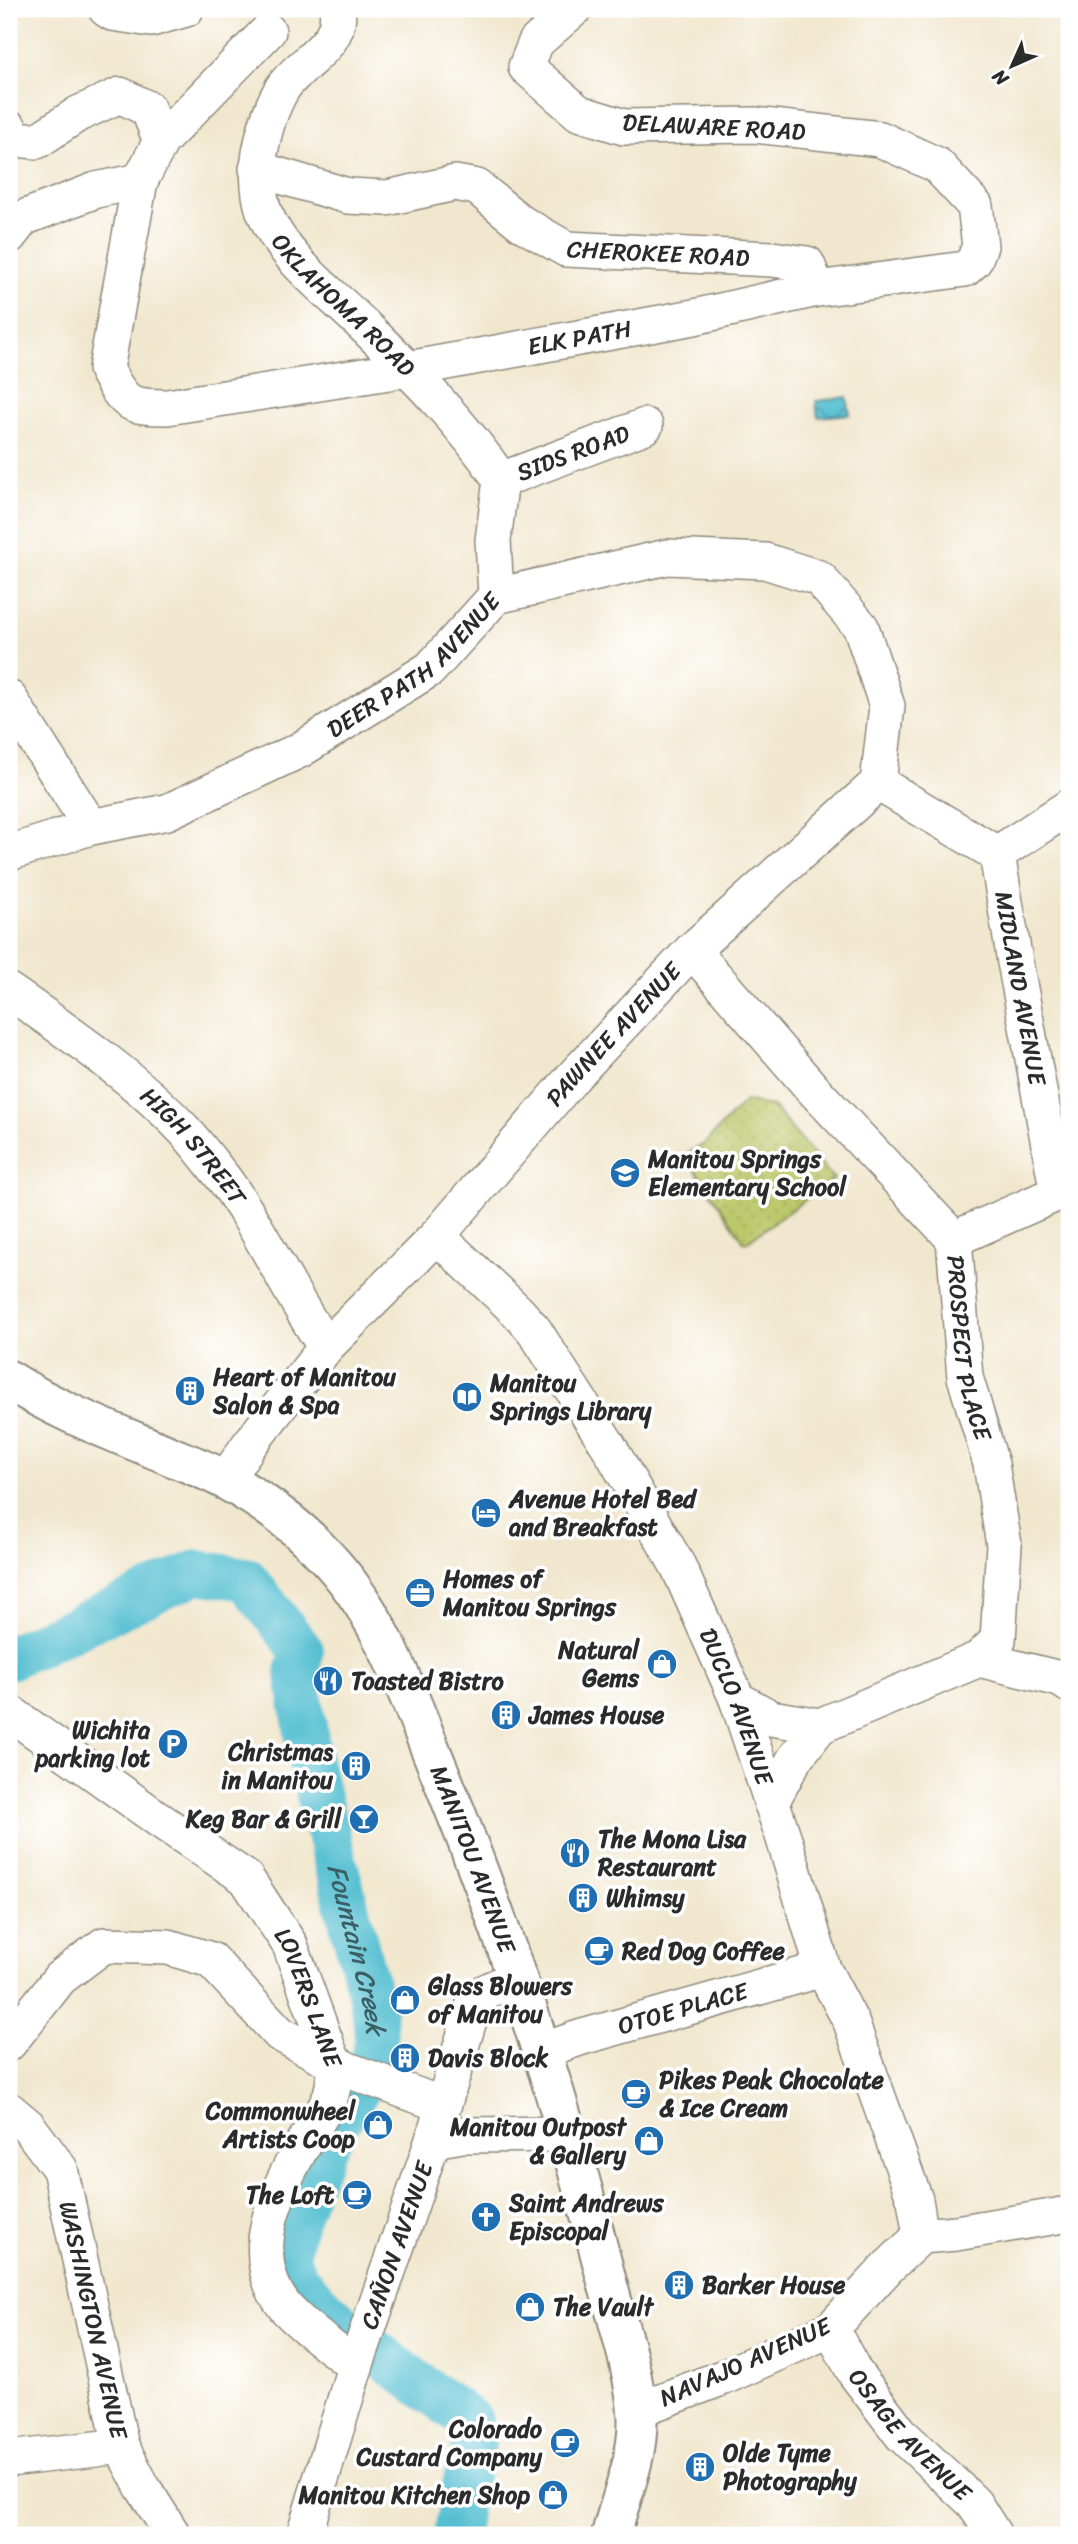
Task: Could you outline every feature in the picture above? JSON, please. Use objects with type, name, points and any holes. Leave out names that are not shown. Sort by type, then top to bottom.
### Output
[{"type":"main road","name":"MANITOU AVENUE","points":[[9,1380],[41,1400],[225,1480],[278,1513],[332,1563],[369,1612],[402,1680],[452,1801],[542,2051],[584,2190],[637,2410],[634,2453],[611,2535]]},
{"type":"street","points":[[106,9],[112,13],[151,19],[186,9]]},
{"type":"street","name":"OKLAHOMA ROAD","points":[[337,9],[330,40],[284,86],[265,124],[257,169],[265,215],[291,256],[408,369],[478,447],[501,480]]},
{"type":"street","name":"DELAWARE ROAD","points":[[574,9],[536,42],[526,67],[579,113],[624,127],[754,125],[880,139],[937,165],[975,206],[980,246]]},
{"type":"street","points":[[9,236],[23,218],[96,190],[140,181],[161,141],[268,31]]},
{"type":"street","points":[[9,128],[16,139],[37,141],[78,114],[120,95],[148,109],[161,141]]},
{"type":"street","name":"CHEROKEE ROAD","points":[[257,169],[348,196],[387,198],[455,183],[477,187],[521,223],[566,249],[772,259],[807,264],[817,289]]},
{"type":"street","name":"ELK PATH","points":[[140,181],[106,369],[118,392],[136,407],[167,407],[408,369],[694,317],[817,289],[965,268],[974,261],[980,246]]},
{"type":"street","name":"SIDS ROAD","points":[[501,480],[646,426]]},
{"type":"street","points":[[496,596],[493,540],[501,480]]},
{"type":"street","name":"DEER PATH AVENUE","points":[[9,853],[91,827],[167,812],[300,750],[430,669],[496,596],[667,557],[765,561],[819,578],[861,627],[887,706],[878,783]]},
{"type":"street","points":[[9,698],[91,827]]},
{"type":"street","points":[[878,783],[998,854],[1069,807]]},
{"type":"street","name":"PAWNEE AVENUE","points":[[225,1480],[249,1445],[326,1348],[437,1236],[573,1077],[692,950],[878,783]]},
{"type":"street","name":"MIDLAND AVENUE","points":[[998,854],[1015,962],[1064,1194]]},
{"type":"street","name":"PROSPECT PLACE","points":[[692,950],[811,1087],[954,1239],[965,1377],[991,1464],[1004,1545],[998,1640],[979,1659]]},
{"type":"street","name":"HIGH STREET","points":[[9,990],[137,1087],[184,1130],[225,1181],[254,1225],[306,1318],[326,1348]]},
{"type":"street","points":[[954,1239],[1064,1194]]},
{"type":"street","name":"DUCLO AVENUE","points":[[437,1236],[517,1311],[534,1331],[608,1445],[678,1566],[737,1699],[823,1969],[850,2022],[915,2200],[921,2236]]},
{"type":"street","points":[[771,1802],[794,1760],[820,1726],[979,1659],[1059,1679],[1069,1685]]},
{"type":"street","points":[[737,1699],[771,1718],[820,1726]]},
{"type":"street","name":"LOVERS LANE","points":[[9,1712],[246,1878],[290,1945],[355,2072],[332,2095],[304,2141],[272,2207],[266,2238],[266,2270],[286,2307],[304,2326],[357,2362]]},
{"type":"street","points":[[9,2043],[60,1978],[104,1945],[167,1947],[211,1960],[281,2034],[355,2072],[443,2105]]},
{"type":"street","name":"OTOE PLACE","points":[[542,2051],[579,2038],[823,1969]]},
{"type":"street","name":"CAÑON AVENUE","points":[[304,2535],[371,2317],[433,2140],[474,2007],[487,1991],[516,1978]]},
{"type":"street","name":"WASHINGTON AVENUE","points":[[9,2110],[28,2126],[60,2169],[121,2446],[173,2535]]},
{"type":"street","points":[[433,2140],[462,2135],[568,2134]]},
{"type":"street","points":[[921,2236],[956,2233],[1069,2214]]},
{"type":"street","name":"NAVAJO AVENUE","points":[[637,2410],[724,2376],[831,2329],[888,2267],[921,2236]]},
{"type":"street","name":"OSAGE AVENUE","points":[[831,2329],[855,2373],[902,2435],[974,2503],[994,2535]]},
{"type":"street","points":[[9,2459],[121,2446]]},
{"type":"green space","points":[[745,1101],[773,1107],[834,1179],[745,1243],[685,1155],[704,1144]]},
{"type":"water","points":[[847,397],[850,414],[818,417],[816,401]]},
{"type":"waterway","name":"Fountain Creek","points":[[9,1658],[197,1572],[246,1579],[302,1651],[297,1673],[311,1767],[374,2012],[376,2038],[366,2073],[328,2140],[305,2194],[289,2248],[289,2260],[297,2278],[339,2322],[471,2421],[474,2444],[461,2498],[456,2535]]},
{"type":"place","name":"Manitou Springs Elementary School","points":[[625,1173]]},
{"type":"place","name":"Heart of Manitou Salon & Spa","points":[[190,1391]]},
{"type":"place","name":"Manitou Springs Library","points":[[467,1397]]},
{"type":"place","name":"Avenue Hotel Bed and Breakfast","points":[[486,1513]]},
{"type":"place","name":"Homes of Manitou Springs","points":[[420,1593]]},
{"type":"place","name":"Natural Gems","points":[[662,1664]]},
{"type":"place","name":"Toasted Bistro","points":[[328,1681]]},
{"type":"place","name":"James House","points":[[506,1715]]},
{"type":"place","name":"Wichita parking lot","points":[[173,1744]]},
{"type":"place","name":"Christmas in Manitou","points":[[356,1766]]},
{"type":"place","name":"Keg Bar & Grill","points":[[364,1819]]},
{"type":"place","name":"The Mona Lisa Restaurant","points":[[575,1853]]},
{"type":"place","name":"Whimsy","points":[[583,1898]]},
{"type":"place","name":"Red Dog Coffee","points":[[599,1951]]},
{"type":"place","name":"Glass Blowers of Manitou","points":[[405,2000]]},
{"type":"place","name":"Davis Block","points":[[405,2058]]},
{"type":"place","name":"Pikes Peak Chocolate & Ice Cream","points":[[636,2094]]},
{"type":"place","name":"Commonwheel Artists Coop","points":[[378,2125]]},
{"type":"place","name":"Manitou Outpost & Gallery","points":[[649,2141]]},
{"type":"place","name":"The Loft","points":[[357,2195]]},
{"type":"place","name":"Saint Andrews Episcopal","points":[[486,2217]]},
{"type":"place","name":"Barker House","points":[[679,2285]]},
{"type":"place","name":"The Vault","points":[[530,2307]]},
{"type":"place","name":"Colorado Custard Company","points":[[565,2443]]},
{"type":"place","name":"Olde Tyme Photography","points":[[700,2467]]},
{"type":"place","name":"Manitou Kitchen Shop","points":[[553,2495]]}]
